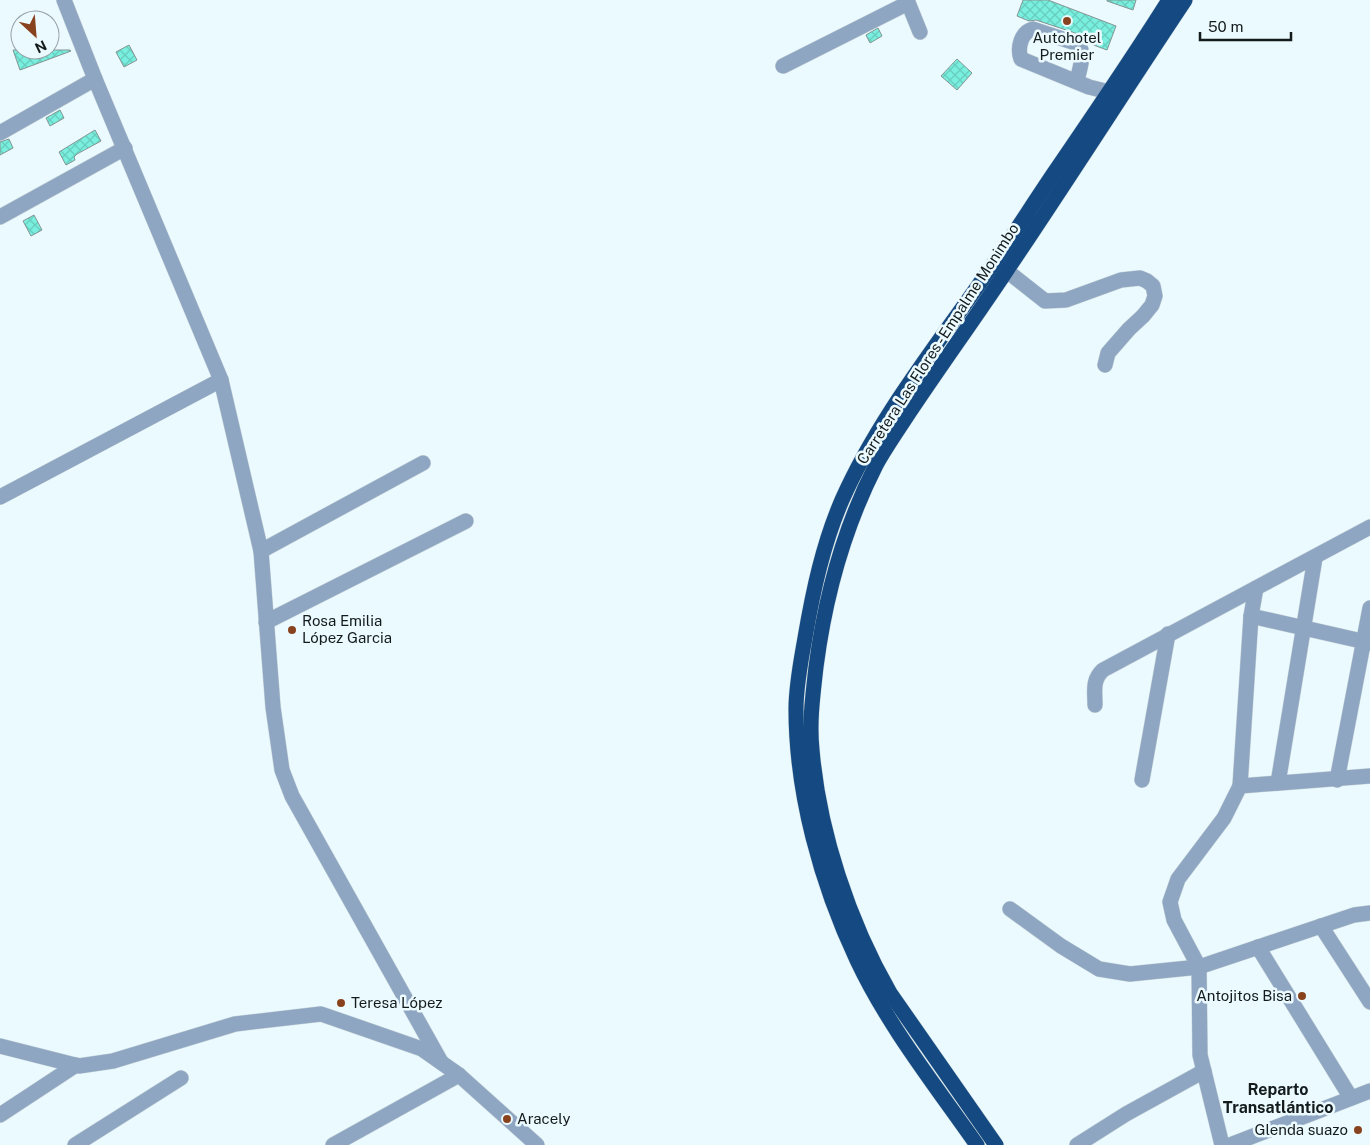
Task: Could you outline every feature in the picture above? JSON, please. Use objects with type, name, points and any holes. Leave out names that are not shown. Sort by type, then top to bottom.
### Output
[{"type":"highway","name":"Carretera Las Flores - Empalme Monimbo","points":[[977,1145],[879,1002],[857,960],[832,901],[813,835],[801,770],[796,707],[800,670],[813,593],[821,559],[842,500],[862,461],[885,421],[1109,92],[1169,0]]},
{"type":"highway","name":"Carretera Las Flores - Empalme Monimbo","points":[[996,1145],[904,1015],[875,967],[839,879],[828,839],[816,781],[812,750],[812,699],[823,616],[837,562],[856,510],[877,463],[1007,271],[1185,0]]},
{"type":"street","points":[[64,0],[95,79],[222,380],[261,551],[273,707],[282,770],[292,796],[441,1062]]},
{"type":"street","points":[[783,66],[908,1],[920,32]]},
{"type":"street","points":[[0,133],[95,79]]},
{"type":"street","points":[[1076,82],[1109,92]]},
{"type":"street","points":[[0,217],[125,148]]},
{"type":"street","points":[[1007,271],[1045,301],[1066,300],[1121,280],[1140,278],[1153,286],[1155,296],[1152,304],[1108,353],[1105,365]]},
{"type":"street","points":[[0,497],[222,380]]},
{"type":"street","points":[[261,551],[423,463]]},
{"type":"street","points":[[266,622],[466,521]]},
{"type":"street","points":[[1095,705],[1095,684],[1097,676],[1103,670],[1370,527]]},
{"type":"street","points":[[1278,783],[1315,558]]},
{"type":"street","points":[[1222,1145],[1200,1055],[1199,967],[1174,920],[1170,902],[1178,879],[1224,818],[1240,786],[1251,616],[1256,588]]},
{"type":"street","points":[[1337,780],[1367,642],[1370,608]]},
{"type":"street","points":[[1251,616],[1367,642]]},
{"type":"street","points":[[1142,780],[1168,634]]},
{"type":"street","points":[[1240,786],[1370,776]]},
{"type":"street","points":[[1010,909],[1061,946],[1099,969],[1130,974],[1199,967],[1354,915],[1370,913]]},
{"type":"street","points":[[1321,926],[1370,1002]]},
{"type":"street","points":[[1258,948],[1351,1098]]},
{"type":"street","points":[[0,1046],[76,1065],[113,1061],[235,1024],[321,1014],[422,1049],[458,1075],[537,1145]]},
{"type":"street","points":[[0,1115],[76,1065]]},
{"type":"street","points":[[1077,1145],[1126,1114],[1204,1071]]},
{"type":"street","points":[[333,1145],[458,1075]]},
{"type":"street","points":[[75,1145],[181,1078]]},
{"type":"street","points":[[1230,1145],[1370,1091]]},
{"type":"building","name":"Autohotel Premier","points":[[1023,0],[1048,0],[1116,26],[1107,50],[1088,43],[1081,35],[1036,20],[1029,21],[1017,16]]},
{"type":"building","points":[[1107,0],[1136,0],[1133,10]]},
{"type":"building","points":[[878,28],[882,36],[870,43],[866,35]]},
{"type":"building","points":[[129,45],[137,60],[124,67],[116,52]]},
{"type":"building","points":[[60,50],[71,51],[60,55]]},
{"type":"building","points":[[957,59],[972,73],[957,90],[941,76]]},
{"type":"building","points":[[16,60],[47,60],[20,70]]},
{"type":"building","points":[[60,110],[64,118],[50,126],[46,118]]},
{"type":"building","points":[[95,130],[101,141],[77,154],[74,157],[75,160],[66,165],[59,152]]},
{"type":"building","points":[[9,139],[13,148],[0,155],[0,142]]},
{"type":"building","points":[[34,215],[42,230],[31,236],[23,221]]},
{"type":"place","name":"Autohotel Premier","points":[[1067,21]]},
{"type":"place","name":"Rosa Emilia López Garcia","points":[[292,630]]},
{"type":"place","name":"Antojitos Bisa","points":[[1302,996]]},
{"type":"place","name":"Teresa López","points":[[341,1003]]},
{"type":"place","name":"Aracely","points":[[507,1119]]},
{"type":"place","name":"Glenda suazo","points":[[1358,1130]]},
{"type":"district","name":"Reparto Transatlántico","points":[[1278,1098]]}]
